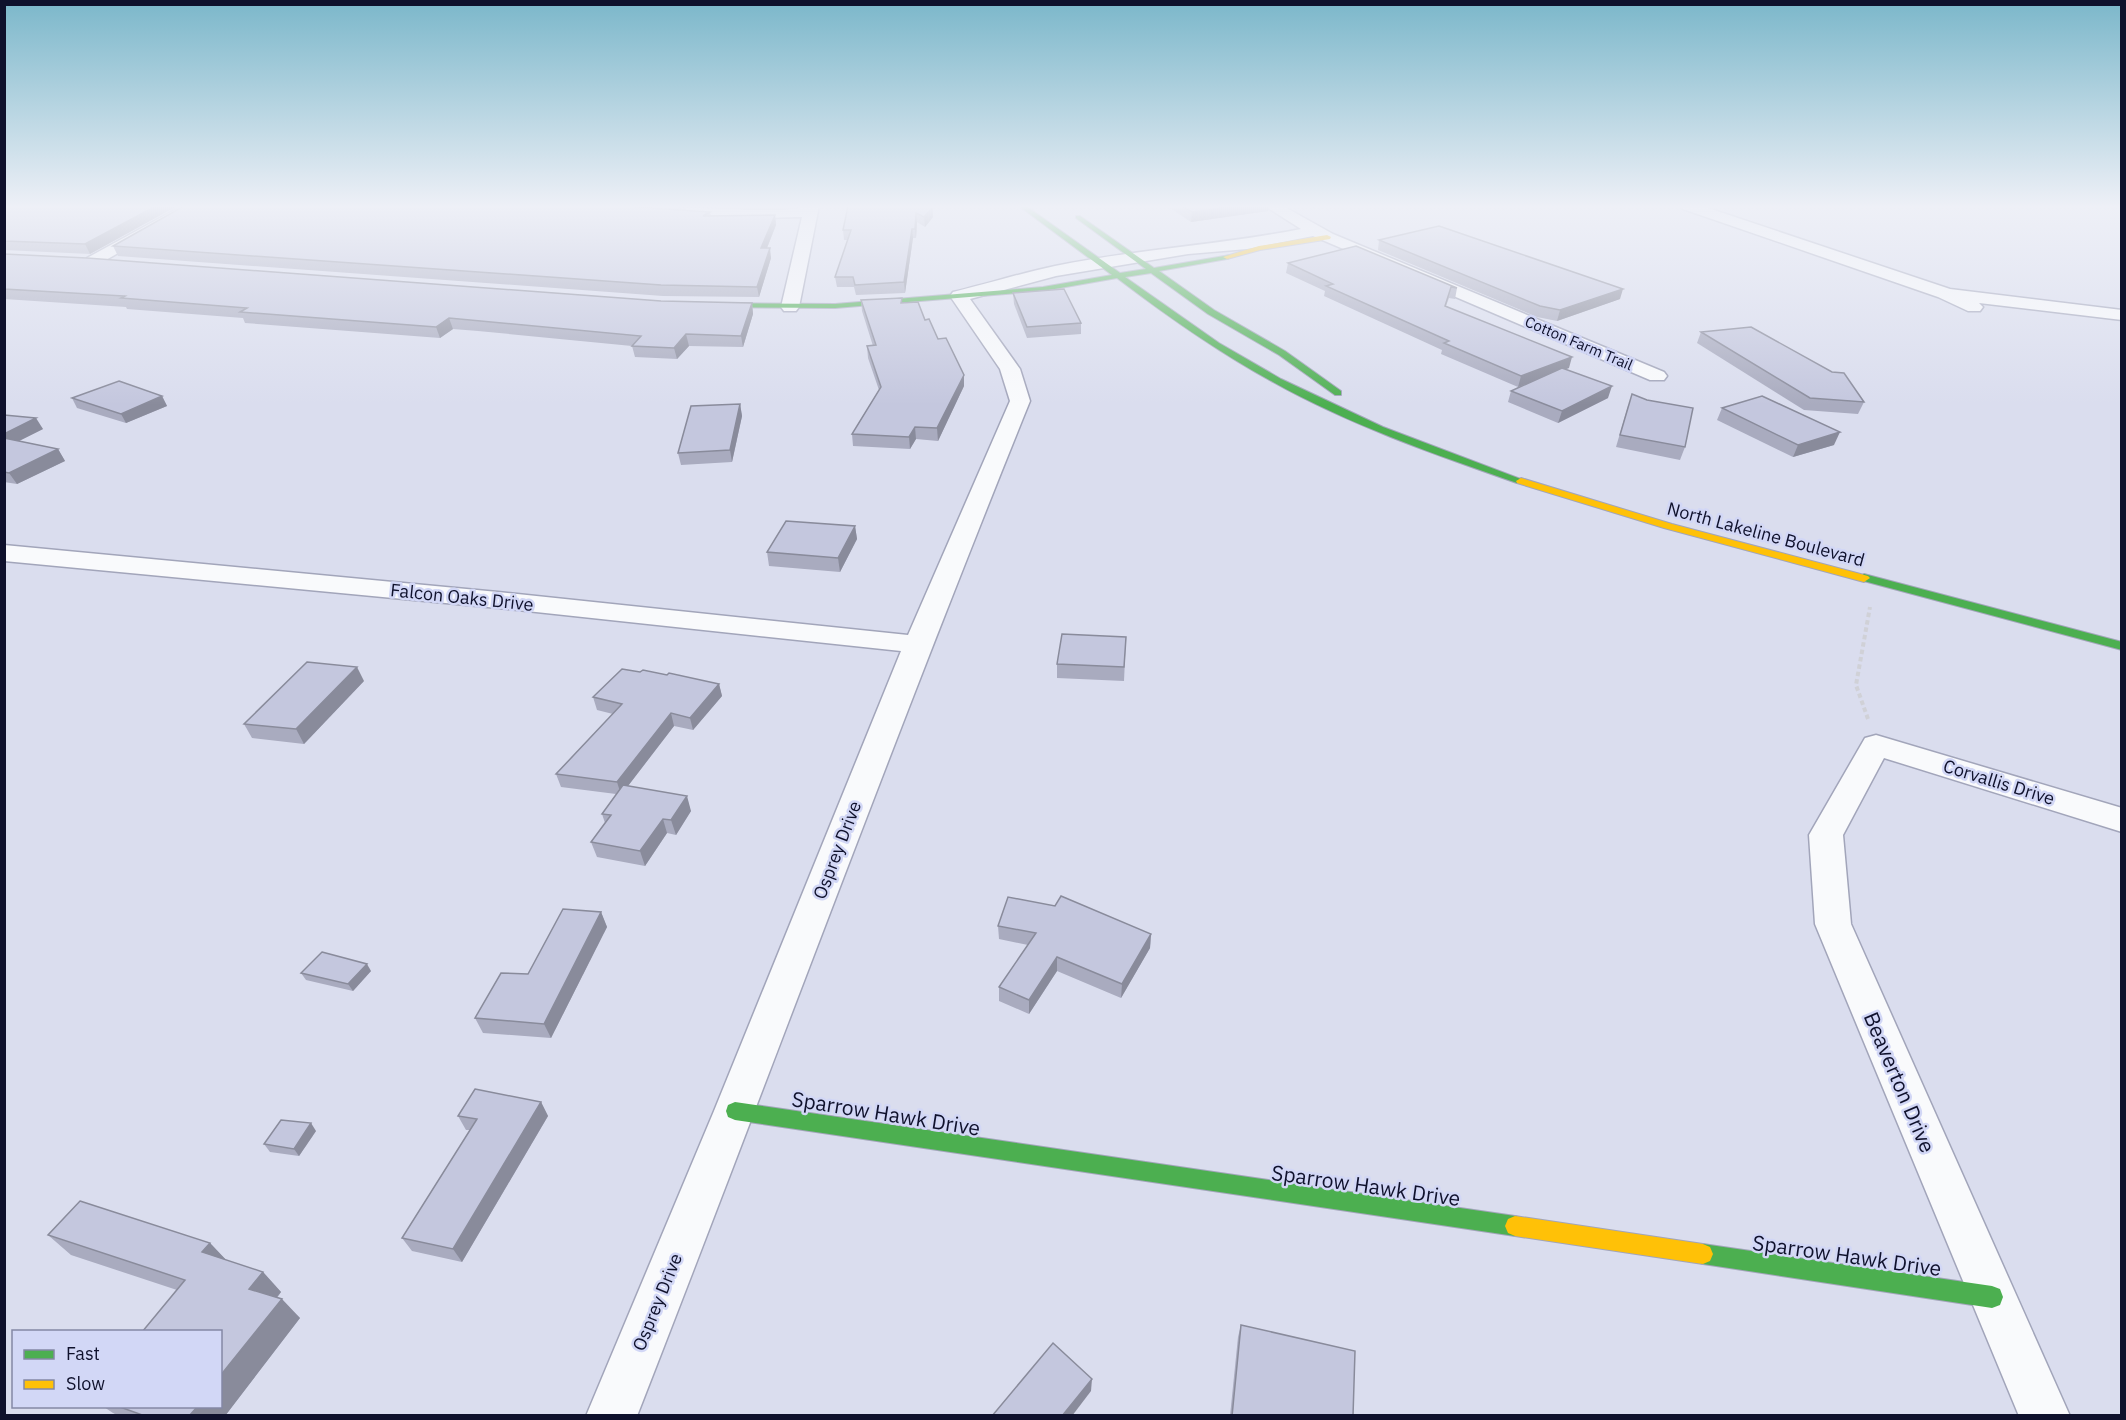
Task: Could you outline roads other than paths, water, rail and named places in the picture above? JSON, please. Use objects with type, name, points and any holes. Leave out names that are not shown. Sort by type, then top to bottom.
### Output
[{"type":"street","points":[[790,307],[798,272]]},
{"type":"street","points":[[958,296],[1050,272]]},
{"type":"street","name":"North Lakeline Boulevard","points":[[1115,272],[1222,348],[1277,380],[1353,418],[1406,440],[1552,493],[1707,538],[2121,646]]},
{"type":"street","points":[[697,305],[835,306],[1043,289],[1152,272]]},
{"type":"street","name":"North Lakeline Boulevard","points":[[1154,272],[1210,312],[1282,353],[1406,440]]},
{"type":"street","name":"Cotton Farm Trail","points":[[1411,272],[1657,376]]},
{"type":"street","points":[[1883,272],[1944,293],[1974,307]]},
{"type":"street","points":[[1944,293],[2121,315]]},
{"type":"street","name":"Osprey Drive","points":[[611,1416],[735,1111],[918,644],[1020,401],[1010,369],[958,296]]},
{"type":"street","name":"Falcon Oaks Drive","points":[[4,553],[498,600],[918,644]]},
{"type":"street","name":"Corvallis Drive","points":[[1876,745],[2121,820]]},
{"type":"street","name":"Beaverton Drive","points":[[1876,745],[1826,835],[1833,924],[2045,1416]]},
{"type":"street","name":"Sparrow Hawk Drive","points":[[735,1111],[1992,1297]]}]
